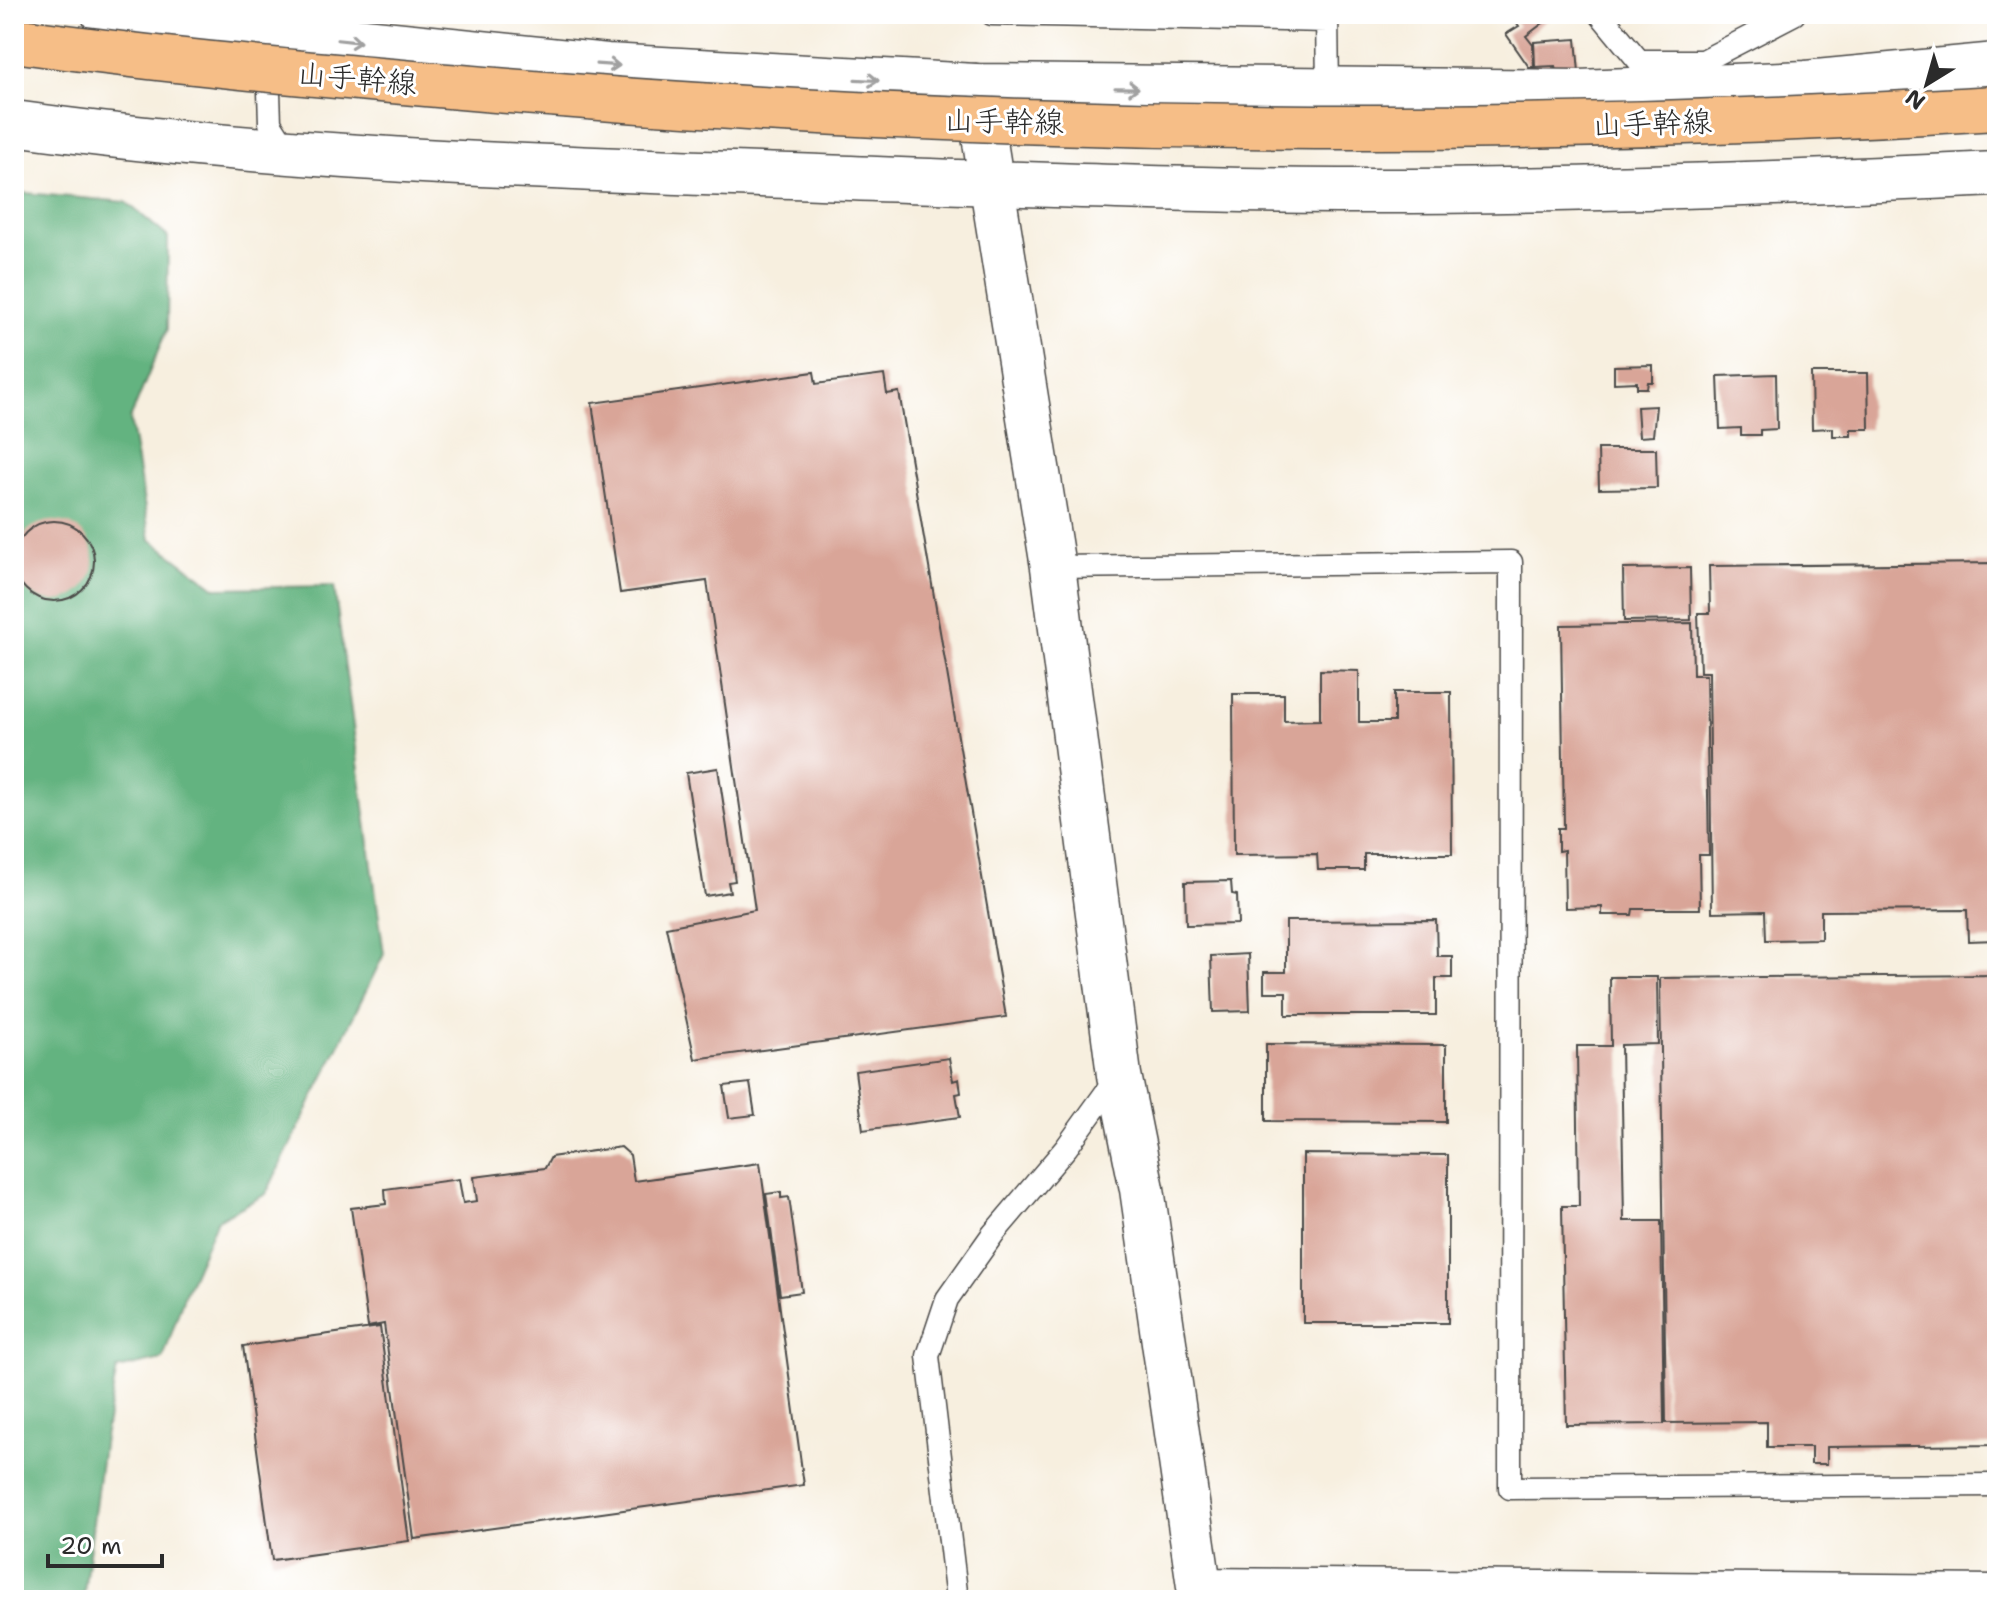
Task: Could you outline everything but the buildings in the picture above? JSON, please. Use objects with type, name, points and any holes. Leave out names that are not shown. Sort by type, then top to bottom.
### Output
[{"type":"main road","name":"山手幹線","points":[[14,40],[170,62],[547,95],[917,119],[1437,129],[1696,123],[1997,108]]},
{"type":"street","points":[[104,14],[267,23],[607,66],[976,86],[1579,92],[1806,83],[1997,65]]},
{"type":"street","points":[[976,86],[1053,567],[1119,1075],[1142,1189],[1201,1595],[1997,1597]]},
{"type":"street","points":[[14,123],[152,142],[561,169],[991,183],[1336,191],[1660,188],[1997,174]]},
{"type":"lane","points":[[992,14],[1327,17],[1328,91]]},
{"type":"lane","points":[[1601,15],[1639,61],[1703,61],[1794,14]]},
{"type":"lane","points":[[267,23],[270,123],[288,151]]},
{"type":"lane","points":[[1053,567],[1511,562],[1510,1488],[1997,1485]]},
{"type":"lane","points":[[957,1600],[928,1356],[947,1299],[993,1234],[1066,1148],[1119,1075]]},
{"type":"green space","points":[[14,192],[126,202],[168,237],[167,329],[130,419],[150,539],[216,588],[334,586],[384,954],[266,1194],[217,1220],[185,1293],[163,1359],[117,1369],[104,1437],[83,1600],[14,1600]]}]
